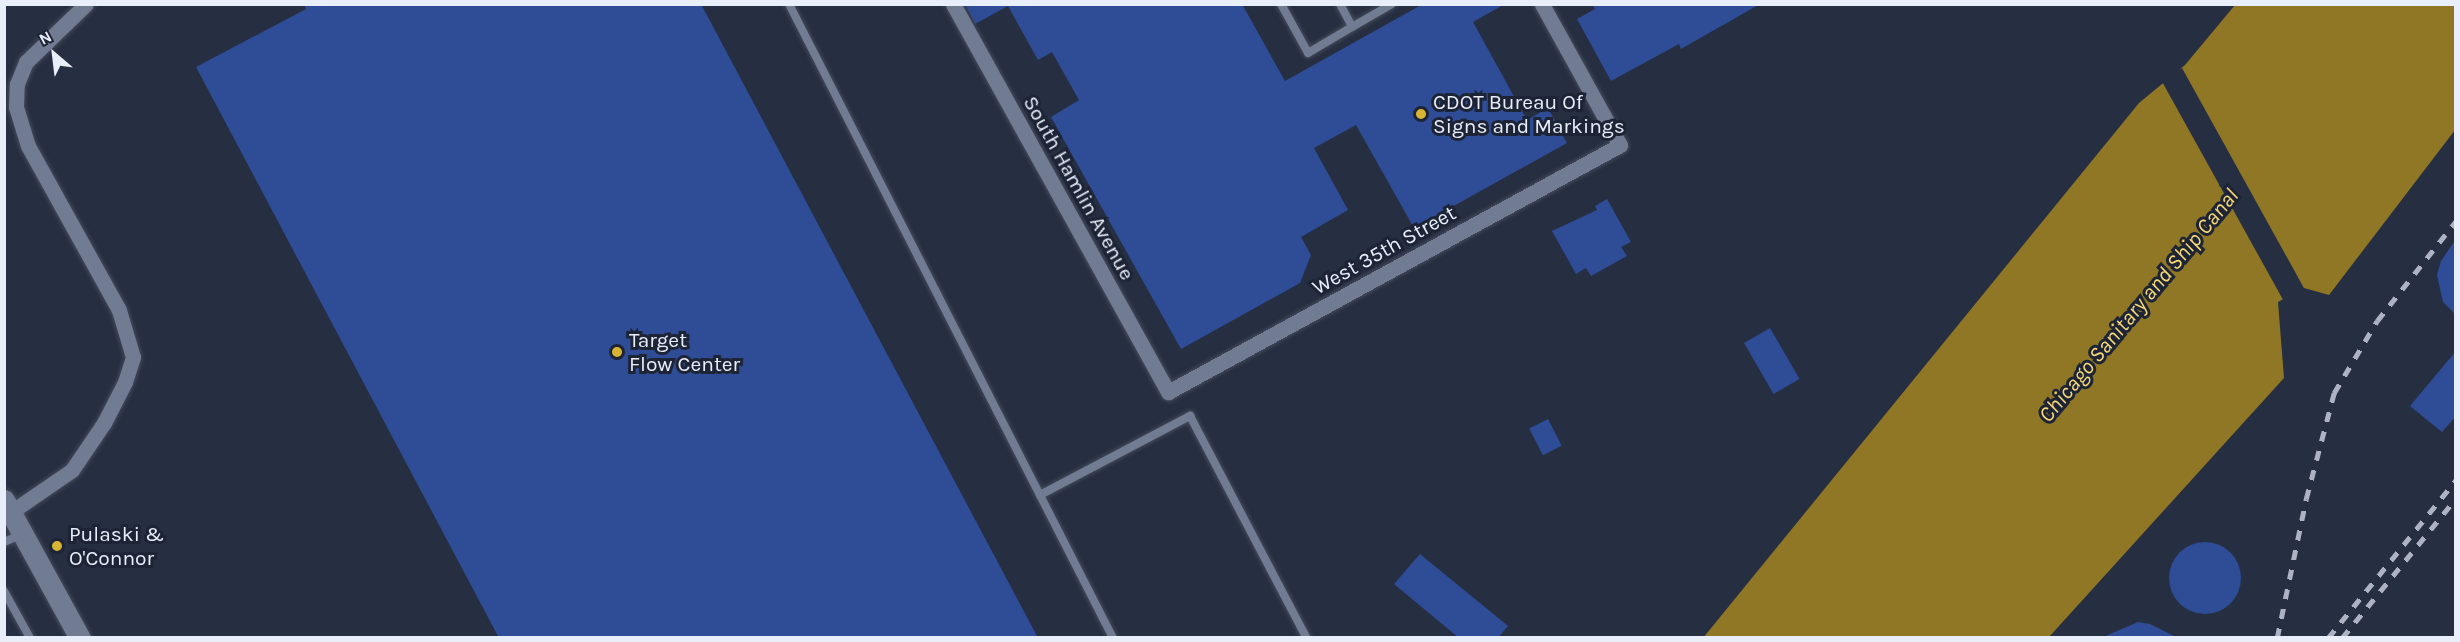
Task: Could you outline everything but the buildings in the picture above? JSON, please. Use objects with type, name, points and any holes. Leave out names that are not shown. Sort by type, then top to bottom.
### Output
[{"type":"main road","points":[[8,506],[14,538],[80,638]]},
{"type":"street","points":[[8,506],[72,470],[109,413],[133,357],[119,310],[28,146],[16,107],[17,84],[26,62],[86,4]]},
{"type":"street","name":"South Hamlin Avenue","points":[[953,4],[1168,392]]},
{"type":"street","name":"West 35th Street","points":[[1168,392],[1620,145],[1542,4]]},
{"type":"lane","points":[[789,4],[1113,638]]},
{"type":"lane","points":[[1281,4],[1308,53],[1392,4]]},
{"type":"lane","points":[[1340,4],[1352,27]]},
{"type":"lane","points":[[1040,495],[1190,416],[1306,637]]},
{"type":"lane","points":[[4,591],[30,638]]},
{"type":"water","name":"Chicago Sanitary and Ship Canal","points":[[2235,5],[2455,5],[2455,130],[2329,295],[2304,288],[2278,302],[2284,378],[2049,637],[1703,638],[2139,103],[2185,65]],"holes":[[[2238,170],[2243,181],[2233,193],[2219,186],[2222,171]]]},
{"type":"pier","points":[[2182,68],[2304,288],[2283,300],[2161,80]]},
{"type":"railway","points":[[2277,638],[2306,499],[2334,393],[2377,321],[2456,221]]},
{"type":"railway","points":[[2328,638],[2456,480]]},
{"type":"railway","points":[[2342,638],[2456,498]]},
{"type":"place","name":"CDOT Bureau Of Signs and Markings","points":[[1421,114]]},
{"type":"place","name":"Target Flow Center","points":[[617,352]]},
{"type":"place","name":"Pulaski & O'Connor","points":[[57,546]]}]
